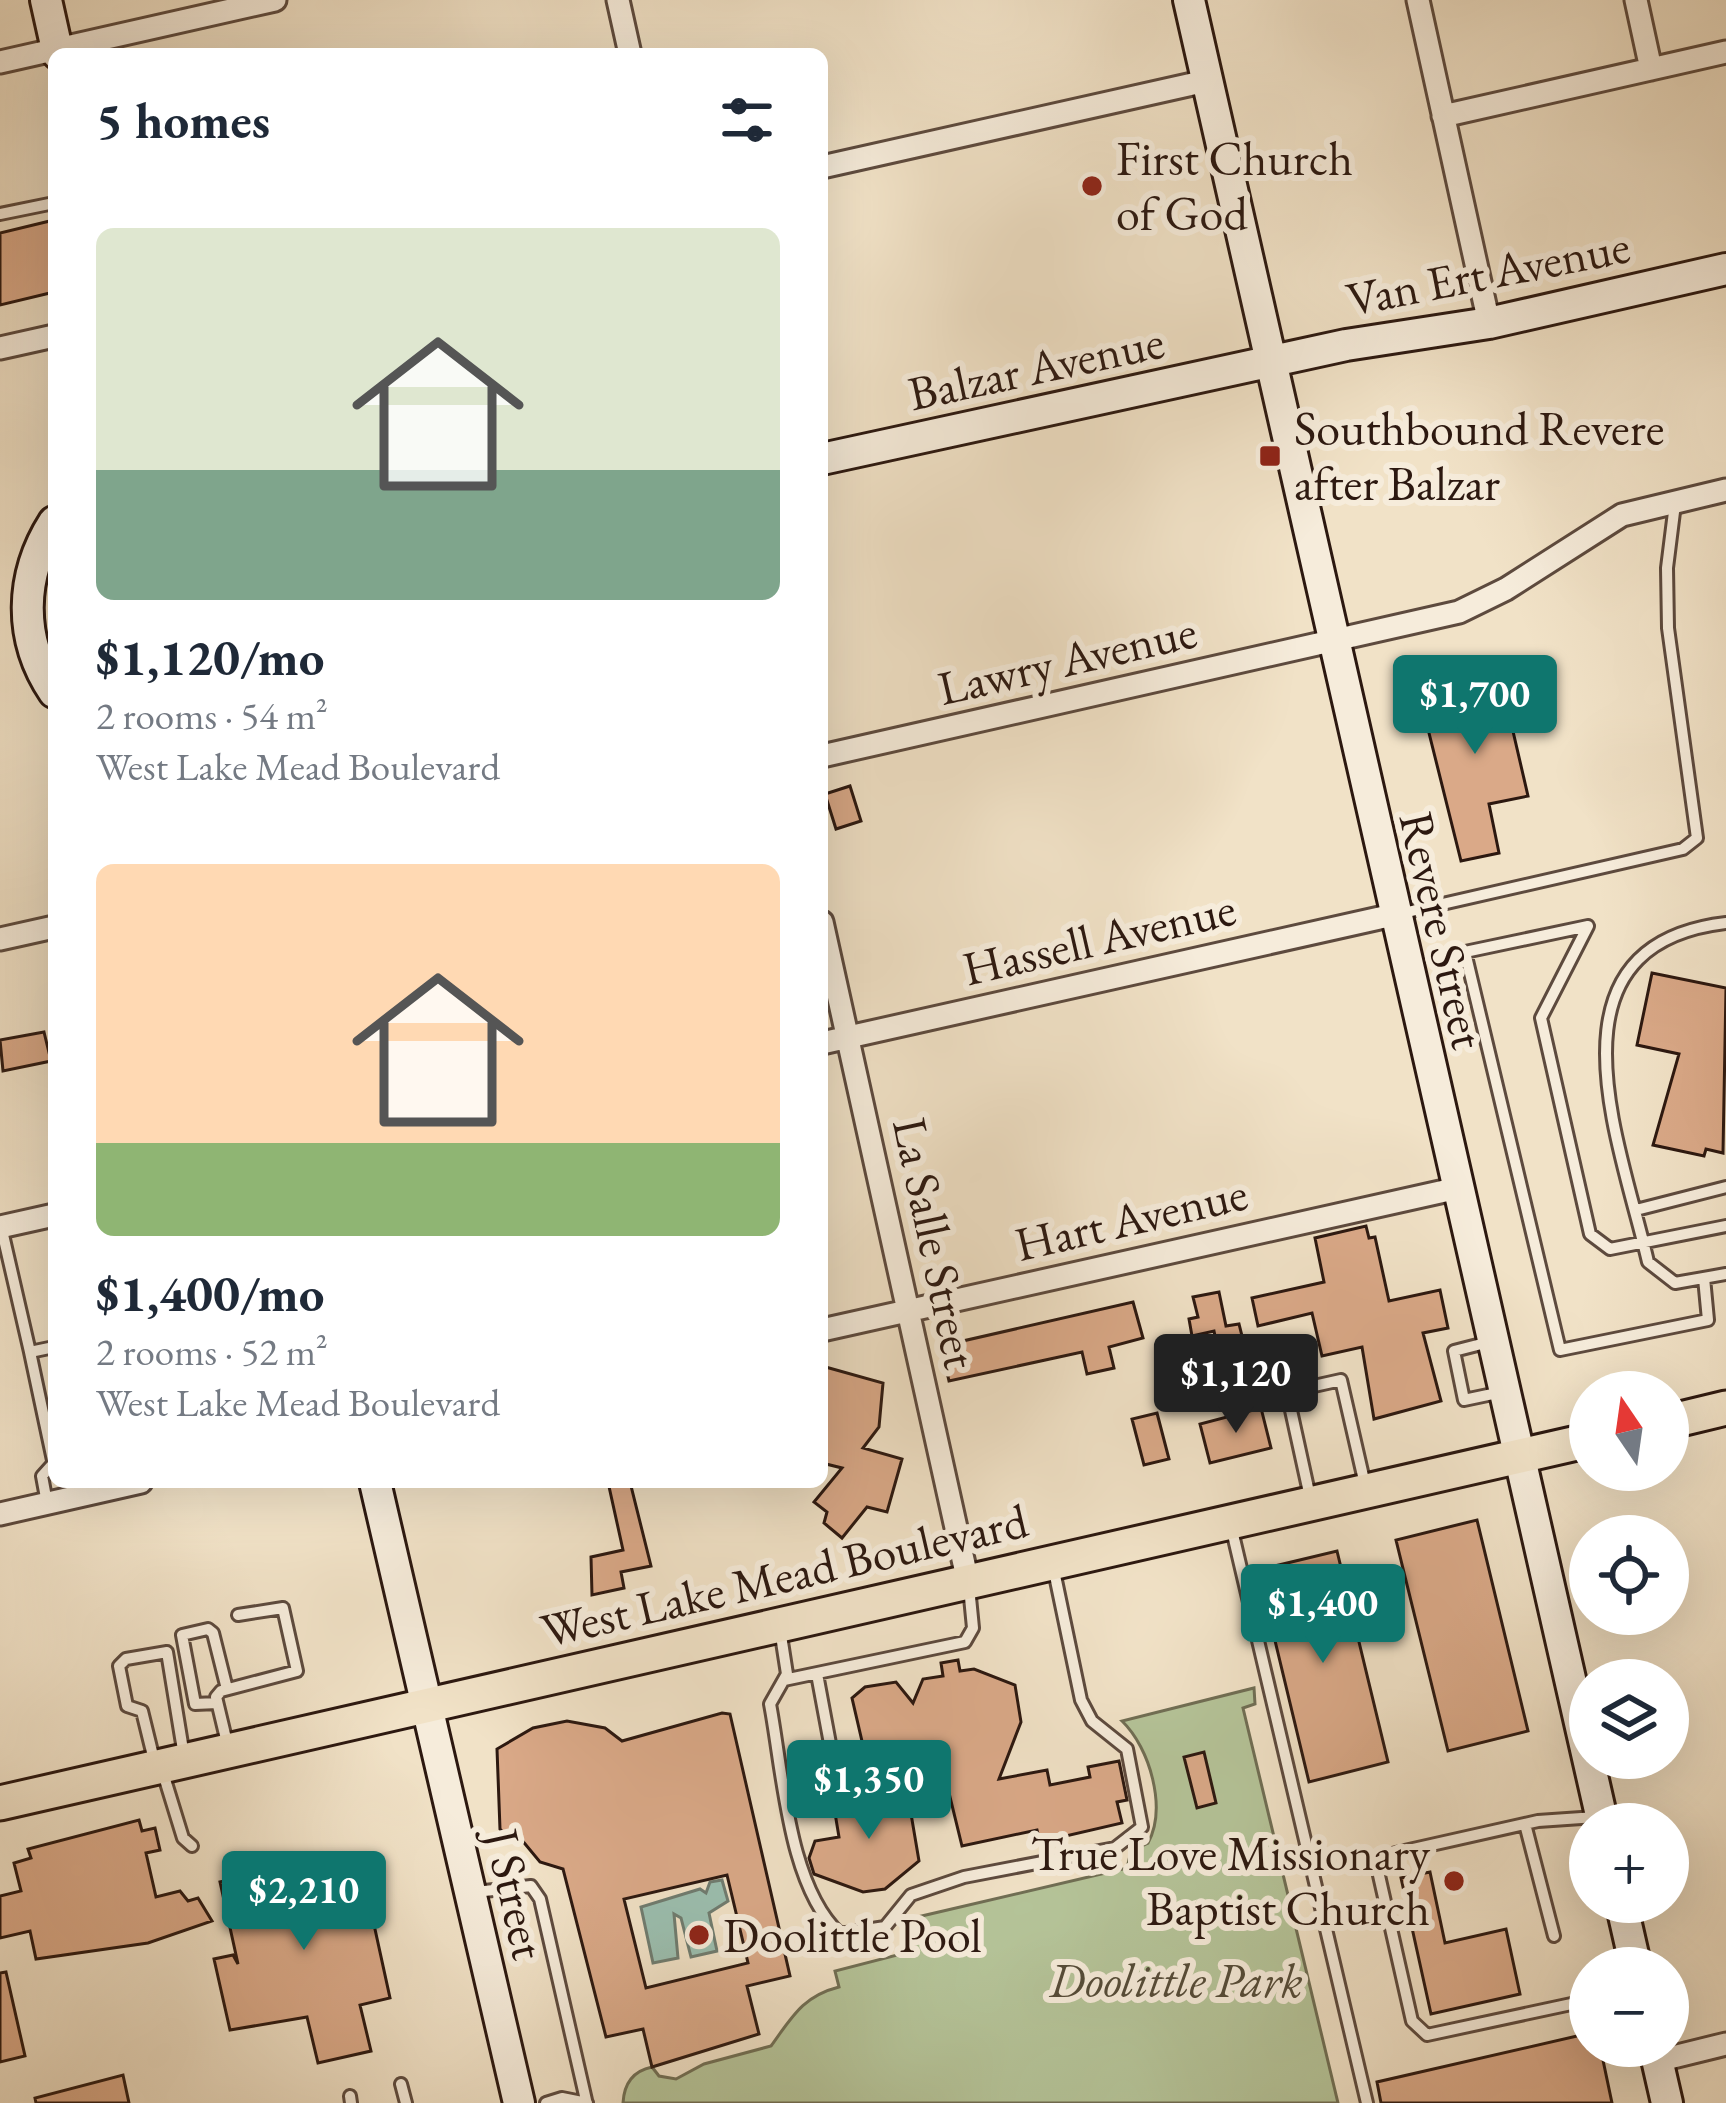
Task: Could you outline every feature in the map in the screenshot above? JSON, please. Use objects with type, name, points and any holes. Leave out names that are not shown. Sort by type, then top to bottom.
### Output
[{"type":"main road","points":[[1689,1417],[1726,1408]]},
{"type":"main road","name":"West Lake Mead Boulevard","points":[[0,1803],[1569,1445]]},
{"type":"street","points":[[46,0],[57,48]]},
{"type":"street","points":[[71,48],[275,0]]},
{"type":"street","points":[[618,0],[628,48]]},
{"type":"street","name":"Revere Street","points":[[1189,0],[1330,644],[1598,1803]]},
{"type":"street","points":[[1418,0],[1489,323]]},
{"type":"street","points":[[1636,0],[1651,69]]},
{"type":"street","points":[[1443,116],[1726,52]]},
{"type":"street","points":[[0,62],[48,53]]},
{"type":"street","points":[[828,166],[1206,80]]},
{"type":"street","name":"Van Ert Avenue","points":[[1268,362],[1489,323],[1726,269]]},
{"type":"street","points":[[0,348],[48,337]]},
{"type":"street","name":"Balzar Avenue","points":[[828,458],[1268,362]]},
{"type":"street","name":"Lawry Avenue","points":[[828,756],[1459,612],[1506,589],[1590,531],[1676,500],[1726,490]]},
{"type":"street","points":[[48,532],[39,546],[15,640],[48,684]]},
{"type":"street","name":"Hassell Avenue","points":[[828,1042],[1394,915]]},
{"type":"street","points":[[0,939],[48,928]]},
{"type":"street","name":"La Salle Street","points":[[828,949],[968,1582]]},
{"type":"street","name":"Hart Avenue","points":[[828,1329],[1458,1188]]},
{"type":"street","points":[[1,1226],[48,1216]]},
{"type":"street","points":[[0,1514],[112,1488]]},
{"type":"street","name":"J Street","points":[[376,1488],[519,2103]]},
{"type":"street","points":[[1689,2049],[1726,2044]]},
{"type":"street","points":[[1659,2067],[1667,2103]]},
{"type":"lane","points":[[0,214],[48,204]]},
{"type":"lane","points":[[1394,915],[1683,849],[1697,838],[1668,628],[1667,568],[1676,500]]},
{"type":"lane","points":[[1726,923],[1658,944],[1614,992],[1602,1064],[1648,1262],[1661,1278],[1675,1283],[1726,1274]]},
{"type":"lane","points":[[1704,1278],[1708,1320],[1561,1350],[1465,952],[1588,926],[1541,1018],[1590,1234],[1610,1249],[1726,1226]]},
{"type":"lane","points":[[1636,1210],[1726,1187]]},
{"type":"lane","points":[[1,1226],[48,1439]]},
{"type":"lane","points":[[31,1352],[48,1348]]},
{"type":"lane","points":[[1312,1504],[1287,1392],[1342,1380],[1366,1492]]},
{"type":"lane","points":[[47,1503],[42,1476],[48,1470]]},
{"type":"lane","points":[[1230,1523],[1366,2103]]},
{"type":"lane","points":[[779,1625],[788,1674],[770,1704],[801,1869],[820,1916],[840,1934],[885,1927],[910,1895],[964,1876],[1115,1847],[1142,1827],[1126,1749],[1092,1721],[1081,1700],[1052,1563]]},
{"type":"lane","points":[[784,1680],[965,1642],[974,1628],[968,1582]]},
{"type":"lane","points":[[229,1750],[218,1703],[220,1691],[297,1670],[283,1608],[238,1615]]},
{"type":"lane","points":[[218,1703],[195,1704],[182,1635],[208,1629],[213,1633],[227,1689]]},
{"type":"lane","points":[[167,1764],[142,1711],[128,1706],[119,1666],[126,1659],[159,1651],[166,1652],[167,1764],[183,1838],[192,1846]]},
{"type":"lane","points":[[785,1785],[826,1778],[834,1765],[817,1674]]},
{"type":"lane","points":[[1569,1822],[1525,1824],[1400,1852],[1380,1864],[1412,2020],[1427,2035],[1569,2005]]},
{"type":"lane","points":[[1525,1824],[1554,1936]]},
{"type":"lane","points":[[470,1893],[531,1886],[540,1899],[586,2101],[546,2103]]},
{"type":"lane","points":[[401,2084],[406,2103]]},
{"type":"green space","name":"Doolittle Park","points":[[1254,1688],[1255,1704],[1243,1708],[1338,2103],[623,2103],[631,2079],[645,2069],[652,2067],[659,2076],[676,2079],[704,2064],[771,2046],[807,2002],[839,1987],[835,1971],[913,1951],[910,1935],[903,1937],[902,1924],[909,1919],[1127,1868],[1131,1851],[1148,1843],[1156,1796],[1148,1762],[1122,1721]]},
{"type":"shaded area","name":"Doolittle Pool","points":[[722,1880],[728,1901],[709,1913],[717,1951],[691,1957],[681,1918],[674,1914],[678,1958],[653,1963],[641,1907],[700,1889],[706,1893],[710,1882]]},
{"type":"building","points":[[48,221],[48,293],[0,305],[0,233]]},
{"type":"building","points":[[1496,658],[1528,796],[1489,804],[1499,853],[1461,861],[1420,697],[1482,683],[1477,663]]},
{"type":"building","points":[[850,786],[861,821],[836,829],[828,793]]},
{"type":"building","points":[[1652,973],[1726,988],[1723,1153],[1706,1149],[1704,1156],[1653,1145],[1679,1054],[1637,1045]]},
{"type":"building","points":[[44,1032],[48,1062],[3,1071],[0,1040]]},
{"type":"building","points":[[1366,1226],[1369,1238],[1375,1237],[1389,1301],[1440,1290],[1448,1328],[1423,1333],[1441,1401],[1374,1419],[1362,1347],[1322,1356],[1312,1313],[1258,1326],[1252,1298],[1324,1282],[1315,1238]]},
{"type":"building","points":[[1219,1292],[1226,1326],[1239,1324],[1247,1356],[1220,1360],[1214,1331],[1192,1336],[1189,1319],[1198,1317],[1193,1297]]},
{"type":"building","points":[[1133,1302],[1143,1338],[1109,1347],[1114,1368],[1087,1374],[1082,1352],[949,1381],[941,1346]]},
{"type":"building","points":[[828,1368],[883,1383],[879,1427],[863,1448],[902,1459],[887,1512],[867,1507],[842,1538],[824,1523],[827,1512],[814,1502],[842,1468],[828,1464]]},
{"type":"building","points":[[1261,1408],[1271,1448],[1210,1463],[1200,1424]]},
{"type":"building","points":[[1157,1413],[1169,1459],[1144,1465],[1132,1419]]},
{"type":"building","points":[[609,1488],[632,1488],[651,1566],[621,1572],[624,1588],[592,1595],[591,1557],[623,1550]]},
{"type":"building","points":[[1477,1520],[1528,1731],[1448,1751],[1396,1540]]},
{"type":"building","points":[[1337,1551],[1388,1762],[1309,1782],[1258,1570]]},
{"type":"building","points":[[958,1660],[960,1671],[974,1669],[1015,1685],[1021,1722],[999,1779],[1047,1770],[1050,1785],[1090,1777],[1088,1767],[1119,1761],[1127,1800],[1117,1802],[1122,1823],[1040,1842],[1037,1830],[962,1846],[939,1752],[907,1757],[910,1774],[871,1780],[852,1698],[865,1687],[896,1682],[913,1703],[923,1679],[943,1676],[941,1663]]},
{"type":"building","points":[[730,1714],[790,1976],[747,1986],[759,2034],[652,2067],[643,2029],[606,2037],[563,1869],[540,1862],[521,1839],[510,1839],[500,1829],[497,1749],[533,1728],[567,1721],[605,1728],[622,1741]],"holes":[[[727,1875],[748,1963],[646,1988],[624,1899]]]},
{"type":"building","points":[[1204,1752],[1216,1803],[1197,1808],[1184,1757]]},
{"type":"building","points":[[871,1780],[908,1796],[919,1861],[885,1889],[863,1892],[814,1874],[809,1858],[815,1841],[839,1837],[833,1801],[873,1794]]},
{"type":"building","points":[[139,1820],[142,1831],[155,1828],[160,1850],[146,1853],[156,1897],[180,1891],[188,1901],[198,1898],[212,1921],[148,1943],[36,1959],[30,1931],[0,1938],[0,1896],[21,1891],[14,1863],[31,1858],[28,1849]]},
{"type":"building","points":[[359,1856],[390,1998],[360,2005],[371,2051],[318,2063],[307,2017],[230,2030],[214,1959],[233,1955],[238,1964],[220,1882]]},
{"type":"building","name":"True Love Missionary Baptist Church","points":[[1430,1872],[1445,1943],[1506,1929],[1520,1994],[1431,2014],[1401,1878]]},
{"type":"building","points":[[6,1972],[25,2056],[0,2062],[0,1973]]},
{"type":"building","points":[[1569,2038],[1569,2067],[1604,2067],[1612,2103],[1381,2103],[1377,2082]]},
{"type":"building","points":[[123,2075],[129,2103],[36,2103],[35,2098]]},
{"type":"place","name":"First Church of God","points":[[1092,186]]},
{"type":"place","name":"Southbound Revere after Balzar","points":[[1270,456]]},
{"type":"place","name":"True Love Missionary Baptist Church","points":[[1454,1881]]},
{"type":"place","name":"Doolittle Pool","points":[[699,1935]]}]
